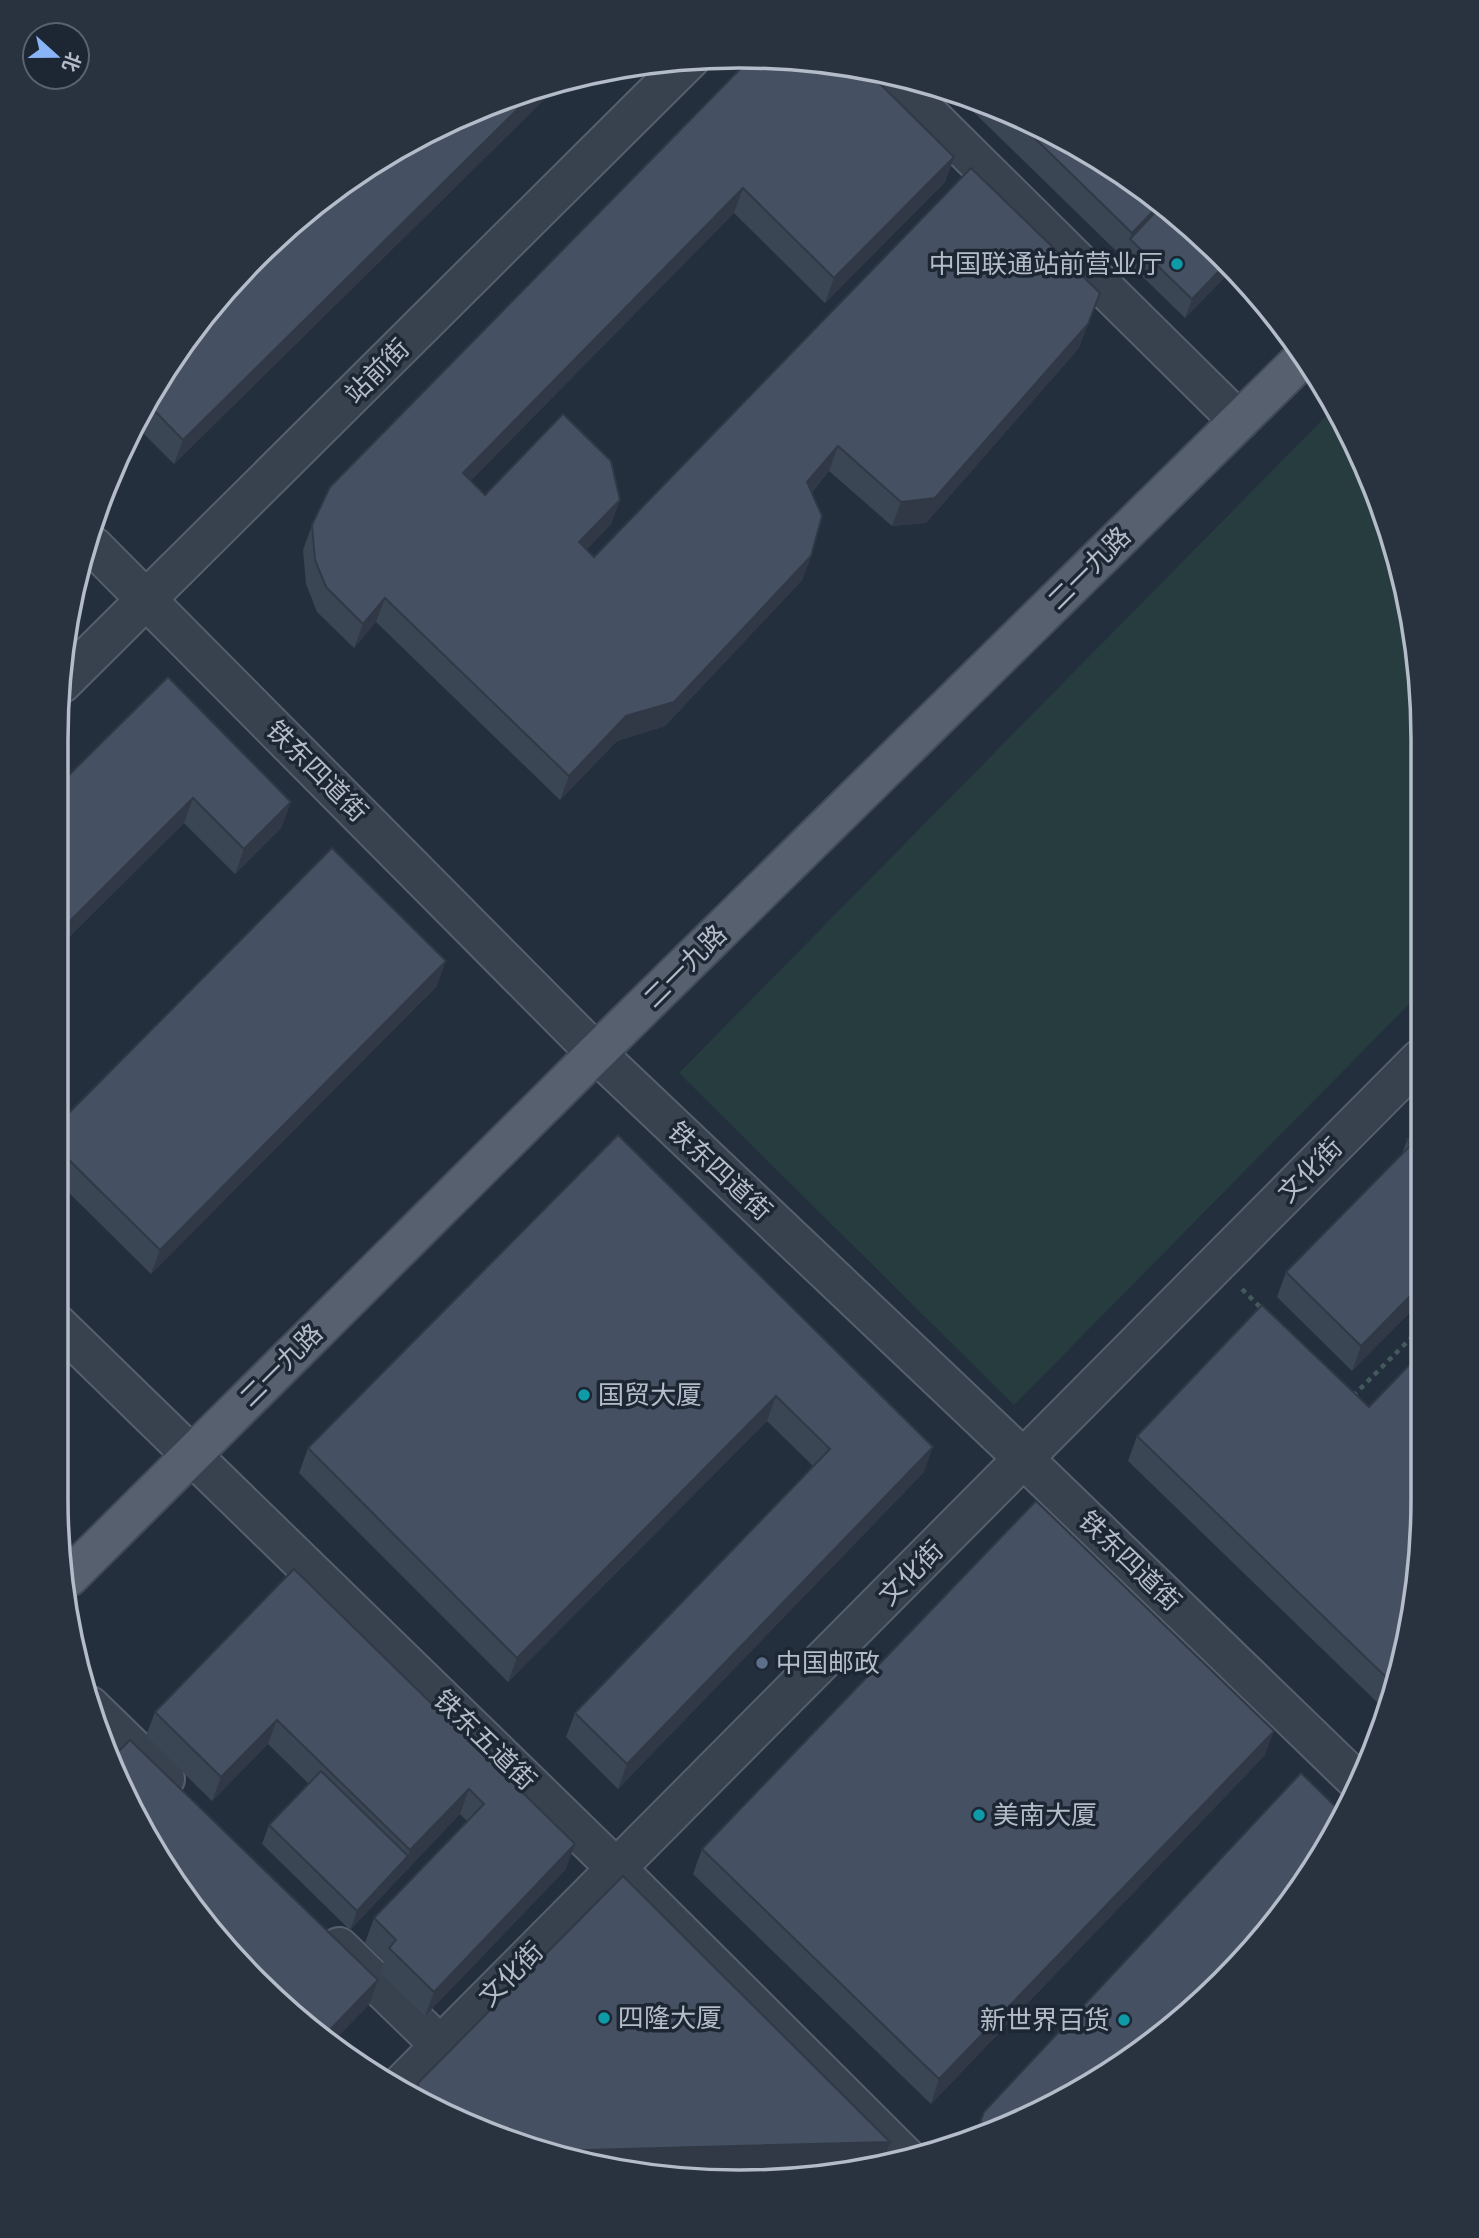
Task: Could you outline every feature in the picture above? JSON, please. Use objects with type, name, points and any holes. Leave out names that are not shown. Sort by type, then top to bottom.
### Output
[{"type":"main road","name":"二一九路","points":[[73,1573],[596,1053],[1296,365]]},
{"type":"street","name":"站前街","points":[[72,672],[677,72]]},
{"type":"street","points":[[903,89],[1239,421]]},
{"type":"street","name":"铁东四道街","points":[[96,549],[596,1053],[1024,1459],[1351,1776]]},
{"type":"street","name":"文化街","points":[[405,2081],[1411,1068]]},
{"type":"street","name":"铁东五道街","points":[[68,1335],[616,1868],[899,2150]]},
{"type":"street","points":[[107,1723],[190,1803]]},
{"type":"street","points":[[310,1919],[440,2045]]},
{"type":"path","points":[[1216,1264],[1265,1312]]},
{"type":"path","points":[[1343,1387],[1353,1396],[1411,1338]]},
{"type":"green space","points":[[1327,415],[1360,483],[1375,524],[1388,566],[1405,652],[1411,740],[1411,1002],[1014,1405],[679,1073]]},
{"type":"building","points":[[741,68],[827,74],[879,83],[954,157],[834,278],[743,188],[463,473],[485,495],[563,414],[611,461],[620,500],[579,542],[594,557],[971,168],[1100,293],[1088,324],[935,498],[901,502],[838,446],[807,482],[822,516],[811,556],[674,702],[626,716],[569,776],[385,598],[363,624],[326,587],[315,560],[312,525],[330,487]]},
{"type":"building","points":[[522,105],[183,440],[154,411],[207,331],[265,265],[331,207],[367,181],[443,137]]},
{"type":"building","points":[[1031,135],[1112,181],[1153,211],[1132,233]]},
{"type":"building","points":[[1155,213],[1219,271],[1192,299],[1130,239]]},
{"type":"building","points":[[168,677],[291,802],[244,849],[193,798],[68,923],[68,776]]},
{"type":"building","points":[[332,848],[446,961],[160,1250],[68,1159],[68,1114]]},
{"type":"building","name":"国贸大厦","points":[[618,1135],[933,1447],[627,1764],[575,1713],[830,1449],[776,1396],[517,1658],[308,1448]]},
{"type":"building","points":[[1411,1145],[1411,1295],[1361,1346],[1286,1272]]},
{"type":"building","points":[[1262,1305],[1369,1407],[1411,1363],[1409,1542],[1398,1629],[1386,1677],[1137,1436]]},
{"type":"building","name":"美南大厦","points":[[1036,1501],[1274,1731],[939,2079],[702,1849]]},
{"type":"building","points":[[294,1569],[575,1844],[434,1992],[389,1948],[396,1940],[374,1918],[484,1804],[469,1789],[410,1850],[277,1720],[221,1777],[155,1712]]},
{"type":"building","points":[[130,1740],[378,1980],[330,2030],[265,1973],[207,1907],[158,1834],[118,1752]]},
{"type":"building","points":[[321,1771],[408,1856],[357,1911],[269,1825]]},
{"type":"building","name":"新世界百货","points":[[1301,1773],[1336,1807],[1298,1871],[1272,1907],[1214,1973],[1182,2003],[1112,2057],[1075,2080],[1036,2101],[981,2124],[984,2112]]},
{"type":"building","name":"四隆大厦","points":[[623,1876],[890,2142],[580,2150],[483,2119],[418,2088],[418,2083]]},
{"type":"place","name":"中国联通站前营业厅","points":[[1177,264]]},
{"type":"place","name":"国贸大厦","points":[[584,1395]]},
{"type":"place","name":"中国邮政","points":[[762,1663]]},
{"type":"place","name":"美南大厦","points":[[979,1815]]},
{"type":"place","name":"四隆大厦","points":[[604,2018]]},
{"type":"place","name":"新世界百货","points":[[1124,2020]]}]
